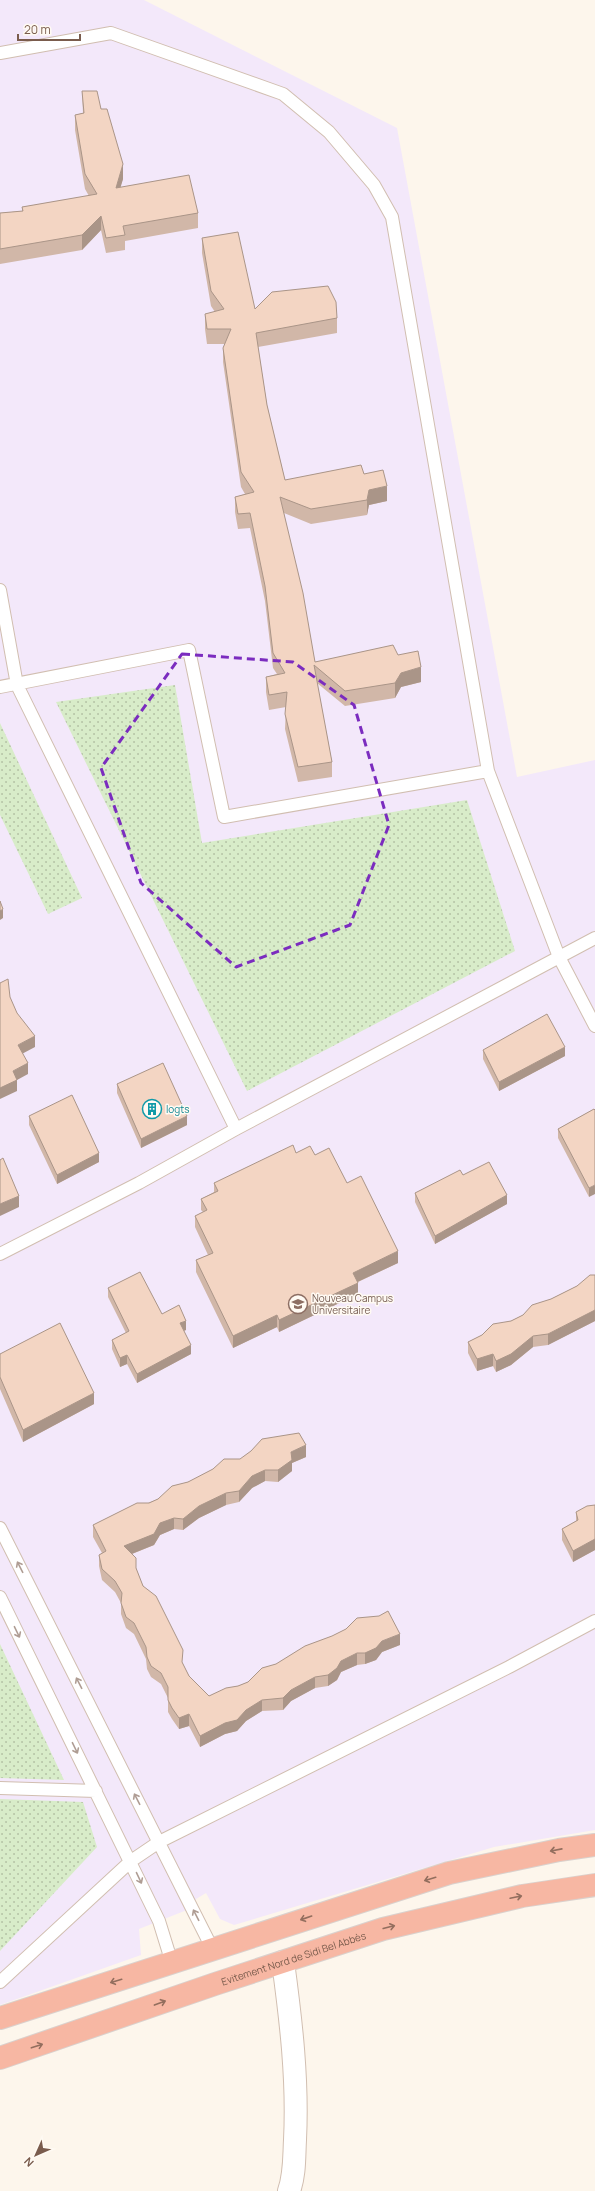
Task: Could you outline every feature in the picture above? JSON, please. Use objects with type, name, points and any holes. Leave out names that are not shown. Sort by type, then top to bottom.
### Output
[{"type":"highway","points":[[0,2018],[213,1950],[324,1912],[449,1873],[559,1850],[595,1845]]},
{"type":"highway","name":"Evitement Nord de Sidi Bel Abbès","points":[[0,2058],[383,1929],[461,1909],[522,1896],[595,1885]]},
{"type":"street","points":[[283,1962],[291,2025],[297,2106],[294,2178],[289,2191]]},
{"type":"lane","points":[[0,53],[110,33],[189,60],[283,94],[329,132],[374,185],[392,217],[488,771],[559,956],[595,1026]]},
{"type":"lane","points":[[0,590],[17,685],[236,1129]]},
{"type":"lane","points":[[0,687],[17,685],[189,650],[224,817],[488,771]]},
{"type":"lane","points":[[0,1254],[139,1183],[236,1129],[595,938]]},
{"type":"lane","points":[[0,1528],[213,1950]]},
{"type":"lane","points":[[0,1597],[131,1861],[159,1921],[172,1963]]},
{"type":"lane","points":[[0,1982],[131,1861],[159,1842],[509,1667],[595,1621]]},
{"type":"lane","points":[[0,1788],[96,1791]]},
{"type":"highlighted area","points":[[182,654],[293,662],[354,705],[389,825],[350,925],[236,967],[141,883],[101,768]]},
{"type":"shaded area","name":"Nouveau Campus Universitaire","points":[[0,0],[144,0],[397,128],[517,777],[595,760],[595,1830],[494,1847],[234,1925],[220,1919],[206,1893],[196,1899],[192,1908],[139,1929],[141,1955],[0,2005]]},
{"type":"green space","points":[[175,685],[202,843],[467,800],[515,951],[247,1091],[56,702]]},
{"type":"green space","points":[[0,723],[82,898],[48,914],[0,815]]},
{"type":"green space","points":[[0,1644],[64,1780],[0,1778]]},
{"type":"green space","points":[[0,1799],[83,1802],[97,1847],[0,1951]]},
{"type":"building","points":[[82,91],[97,91],[101,109],[107,109],[123,164],[116,188],[189,175],[198,213],[123,226],[125,235],[106,238],[101,216],[82,235],[0,249],[0,213],[23,211],[22,207],[97,194],[85,174],[75,115],[84,113]]},
{"type":"building","points":[[238,232],[255,309],[272,292],[328,286],[336,302],[337,318],[256,333],[267,405],[285,480],[361,465],[364,474],[383,470],[387,486],[369,490],[367,500],[311,509],[280,497],[303,593],[315,662],[393,645],[398,655],[418,651],[421,667],[401,673],[395,683],[345,691],[314,665],[332,762],[298,767],[285,714],[287,692],[269,695],[266,677],[285,673],[273,653],[265,586],[250,513],[238,514],[235,497],[254,492],[241,472],[223,348],[231,329],[207,329],[205,314],[224,309],[211,291],[202,238]]},
{"type":"building","points":[[0,901],[3,909],[0,911]]},
{"type":"building","points":[[8,979],[10,997],[17,1013],[35,1036],[18,1045],[28,1063],[13,1071],[17,1080],[0,1088],[0,983]]},
{"type":"building","points":[[547,1014],[565,1047],[499,1082],[483,1050]]},
{"type":"building","name":"logts","points":[[163,1063],[187,1116],[141,1139],[117,1084]]},
{"type":"building","points":[[72,1095],[99,1153],[57,1175],[29,1116]]},
{"type":"building","points":[[594,1109],[595,1185],[589,1188],[558,1129]]},
{"type":"building","points":[[293,1145],[296,1153],[310,1146],[315,1155],[329,1148],[347,1183],[361,1176],[398,1251],[353,1273],[358,1283],[279,1320],[277,1315],[233,1336],[196,1260],[213,1253],[195,1216],[207,1210],[201,1199],[218,1191],[214,1183]]},
{"type":"building","points":[[3,1158],[19,1196],[0,1204],[0,1160]]},
{"type":"building","points":[[489,1162],[507,1195],[435,1236],[415,1193],[460,1170],[463,1175]]},
{"type":"building","points":[[140,1272],[162,1314],[179,1305],[186,1321],[180,1323],[191,1345],[137,1374],[127,1355],[120,1358],[112,1340],[129,1331],[108,1288]]},
{"type":"building","points":[[590,1275],[595,1275],[595,1310],[548,1334],[533,1336],[511,1354],[496,1361],[493,1354],[477,1359],[468,1342],[482,1335],[493,1324],[511,1321],[523,1315],[532,1305],[551,1299],[577,1286]]},
{"type":"building","points":[[60,1323],[94,1393],[23,1430],[0,1377],[0,1354]]},
{"type":"building","points":[[299,1433],[306,1445],[291,1452],[292,1460],[278,1470],[265,1470],[252,1476],[239,1491],[226,1493],[199,1506],[183,1519],[174,1518],[160,1523],[154,1534],[124,1546],[136,1558],[136,1568],[143,1586],[156,1596],[183,1650],[182,1662],[189,1676],[209,1696],[226,1688],[238,1686],[248,1682],[262,1668],[276,1664],[305,1646],[346,1629],[357,1618],[379,1616],[388,1611],[400,1634],[382,1641],[376,1648],[365,1653],[357,1653],[341,1661],[337,1668],[328,1675],[315,1677],[291,1690],[283,1698],[262,1700],[246,1710],[237,1720],[225,1723],[200,1736],[189,1714],[179,1718],[172,1708],[168,1700],[168,1687],[161,1673],[151,1666],[147,1657],[146,1647],[134,1623],[126,1617],[121,1603],[122,1593],[115,1581],[102,1569],[99,1555],[106,1551],[93,1525],[137,1503],[149,1503],[158,1499],[172,1486],[188,1482],[213,1469],[224,1459],[240,1459],[251,1451],[262,1439]]},
{"type":"building","points":[[595,1505],[595,1539],[573,1551],[562,1529],[578,1520],[576,1512],[587,1506]]},
{"type":"place","name":"logts","points":[[152,1109]]},
{"type":"place","name":"Nouveau Campus Universitaire","points":[[298,1304]]}]
